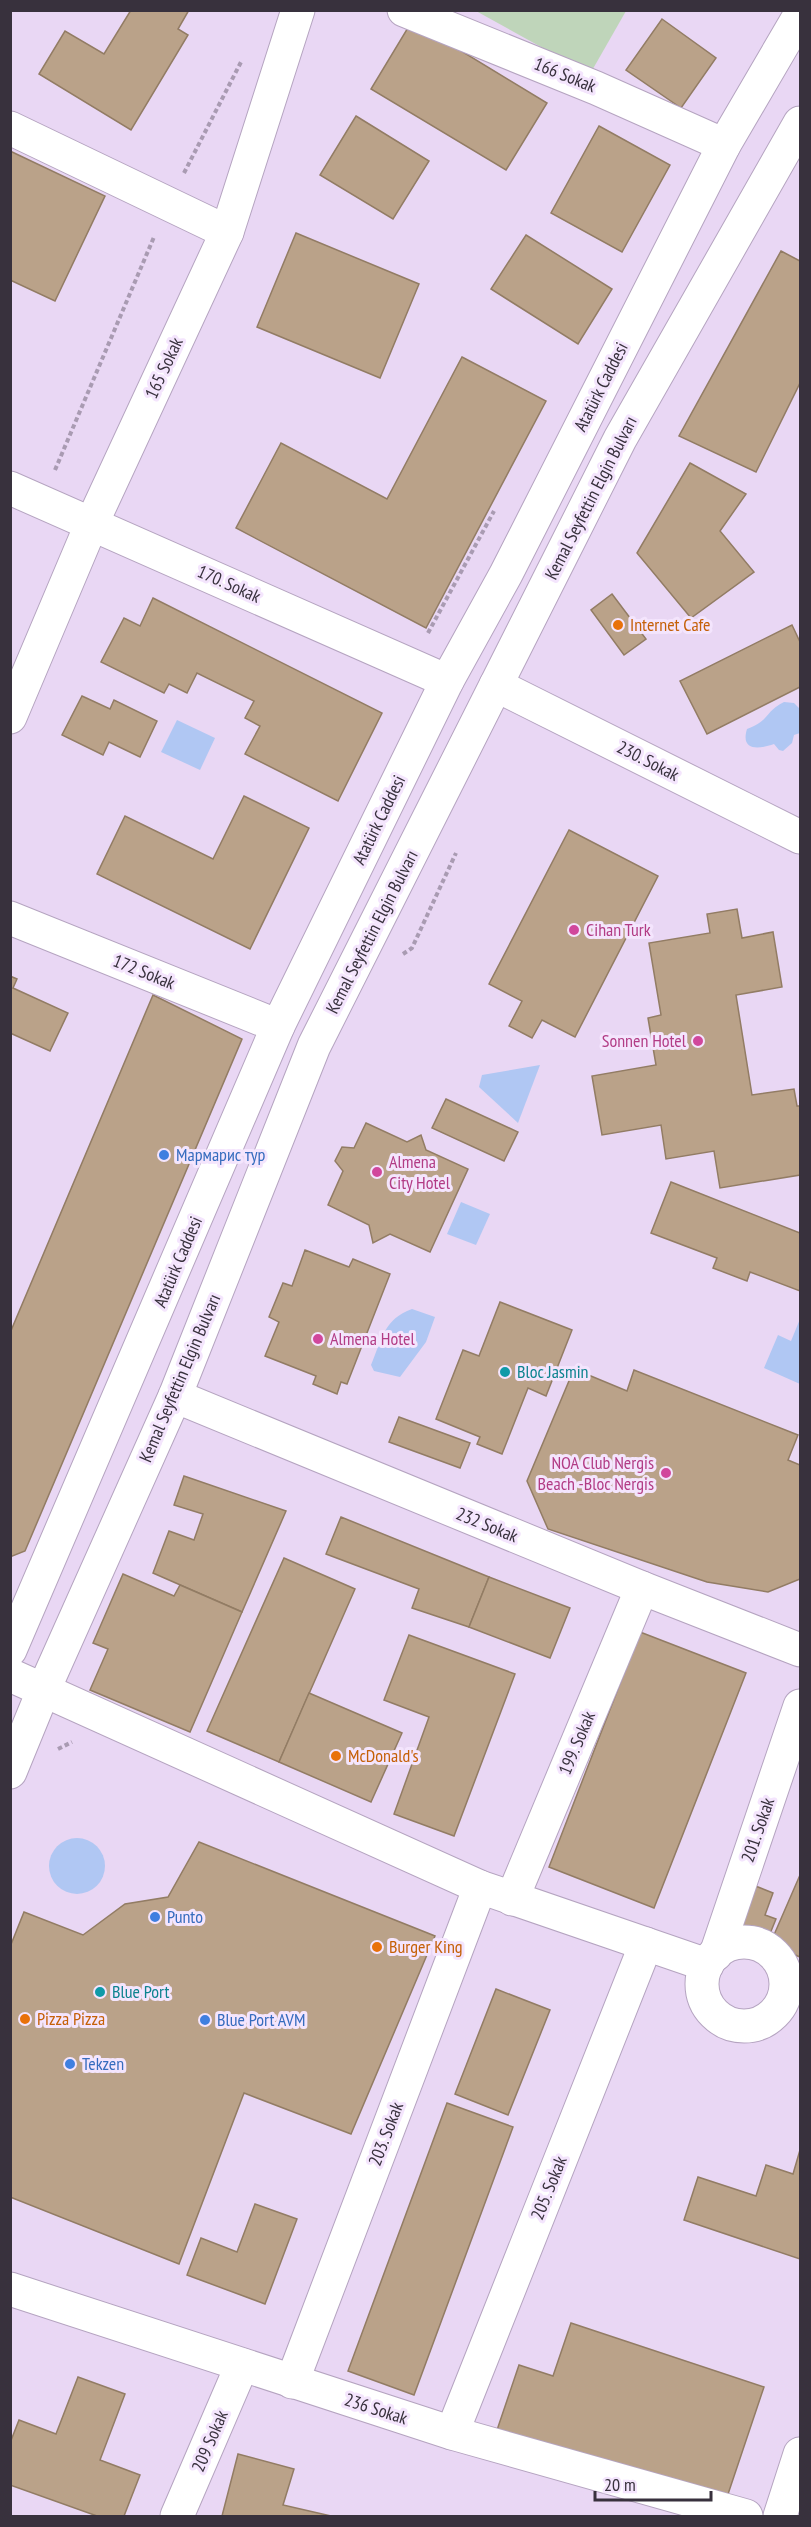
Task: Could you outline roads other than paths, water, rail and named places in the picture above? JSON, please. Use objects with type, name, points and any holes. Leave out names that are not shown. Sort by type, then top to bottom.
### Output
[{"type":"street","name":"165 Sokak","points":[[10,717],[92,523],[227,232],[298,10]]},
{"type":"street","name":"166 Sokak","points":[[404,10],[596,87],[724,145]]},
{"type":"street","name":"Atatürk Caddesi","points":[[10,1650],[278,1026],[447,681],[511,564],[724,145],[801,15]]},
{"type":"street","name":"Kemal Seyfettin Elgin Bulvarı","points":[[10,1772],[44,1689],[175,1396],[314,1046],[620,439],[791,160],[801,123]]},
{"type":"street","points":[[10,128],[227,232]]},
{"type":"street","name":"170. Sokak","points":[[10,488],[447,681]]},
{"type":"street","name":"230. Sokak","points":[[496,685],[801,837]]},
{"type":"street","name":"172 Sokak","points":[[10,918],[278,1026]]},
{"type":"street","name":"232 Sokak","points":[[175,1396],[642,1588],[801,1650]]},
{"type":"street","name":"199. Sokak","points":[[512,1899],[642,1588]]},
{"type":"street","points":[[10,1675],[92,1710],[480,1887],[646,1944],[711,1959]]},
{"type":"street","name":"201. Sokak","points":[[711,1959],[801,1706]]},
{"type":"street","name":"203. Sokak","points":[[292,2382],[480,1887]]},
{"type":"street","points":[[741,1942],[769,1949],[779,1960],[785,1973],[786,1988],[792,2005],[752,2026],[738,2026],[726,2022],[715,2014],[707,2003],[703,1991],[703,1977],[711,1959],[727,1946],[741,1942]]},
{"type":"street","name":"205. Sokak","points":[[452,2433],[646,1944]]},
{"type":"street","name":"236 Sokak","points":[[10,2289],[452,2433],[746,2517]]},
{"type":"street","name":"209 Sokak","points":[[177,2517],[242,2365]]},
{"type":"street","points":[[780,2517],[801,2454]]},
{"type":"water","points":[[784,702],[794,703],[800,709],[800,733],[794,735],[792,743],[783,751],[774,744],[757,748],[749,745],[746,742],[747,729],[760,723],[773,709]]},
{"type":"water","points":[[177,720],[215,738],[200,770],[161,752]]},
{"type":"water","points":[[540,1065],[518,1123],[479,1087],[482,1075]]},
{"type":"water","points":[[461,1202],[490,1214],[476,1245],[447,1234]]},
{"type":"water","points":[[412,1309],[435,1317],[426,1342],[400,1377],[374,1371],[371,1365],[385,1331],[395,1318]]},
{"type":"water","points":[[800,1319],[800,1384],[764,1368],[778,1335],[791,1341]]},
{"type":"water","points":[[71,1838],[83,1838],[93,1842],[101,1850],[105,1866],[101,1882],[93,1890],[83,1894],[71,1894],[61,1890],[53,1882],[49,1872],[49,1860],[53,1850],[61,1842]]},
{"type":"place","name":"Internet Cafe","points":[[618,625]]},
{"type":"place","name":"Cihan Turk","points":[[574,930]]},
{"type":"place","name":"Sonnen Hotel","points":[[698,1041]]},
{"type":"place","name":"Мармарис тур","points":[[164,1155]]},
{"type":"place","name":"Almena City Hotel","points":[[377,1172]]},
{"type":"place","name":"Almena Hotel","points":[[318,1339]]},
{"type":"place","name":"Bloc Jasmin","points":[[505,1372]]},
{"type":"place","name":"NOA Club Nergis Beach -Bloc Nergis","points":[[666,1473]]},
{"type":"place","name":"McDonald's","points":[[336,1756]]},
{"type":"place","name":"Punto","points":[[155,1917]]},
{"type":"place","name":"Burger King","points":[[377,1947]]},
{"type":"place","name":"Blue Port","points":[[100,1992]]},
{"type":"place","name":"Pizza Pizza","points":[[25,2019]]},
{"type":"place","name":"Blue Port AVM","points":[[205,2020]]},
{"type":"place","name":"Tekzen","points":[[70,2064]]}]
